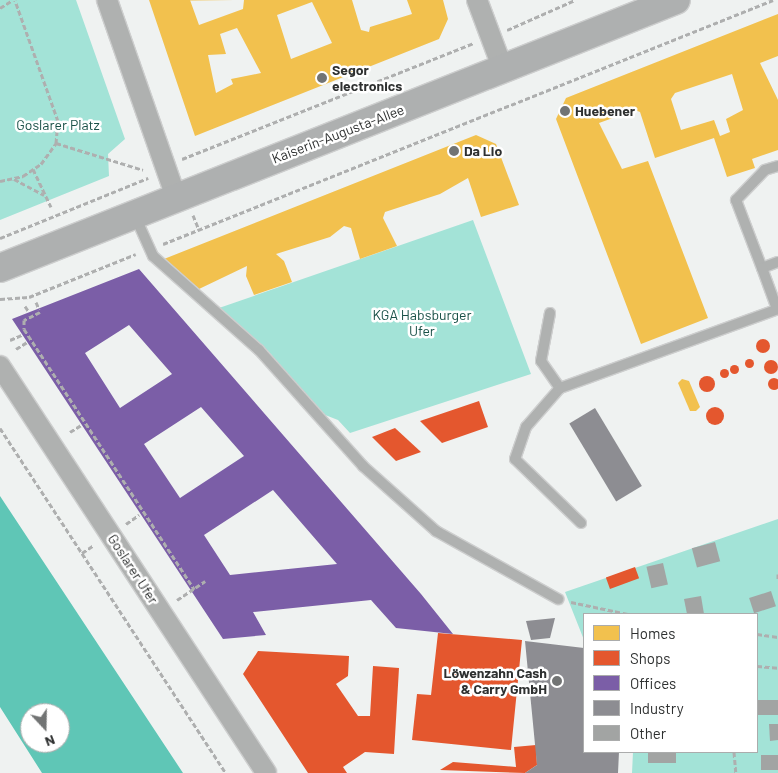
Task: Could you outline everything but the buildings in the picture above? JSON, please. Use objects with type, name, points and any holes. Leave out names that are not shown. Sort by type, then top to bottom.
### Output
[{"type":"main road","name":"Kaiserin-Augusta-Allee","points":[[0,268],[134,213],[184,205],[503,69],[676,0]]},
{"type":"street","points":[[107,0],[184,205]]},
{"type":"street","points":[[477,0],[503,69]]},
{"type":"street","name":"Goslarer Ufer","points":[[0,366],[266,773]]},
{"type":"lane","points":[[581,523],[515,458],[526,426],[560,388],[777,309],[736,200],[765,170],[778,166]]},
{"type":"lane","points":[[134,213],[150,249],[259,350],[330,433],[436,531],[558,599]]},
{"type":"lane","points":[[762,268],[778,262]]},
{"type":"lane","points":[[550,313],[541,361],[560,388]]},
{"type":"path","points":[[0,8],[14,0],[58,121],[56,143],[33,169],[14,179],[0,181]]},
{"type":"path","points":[[508,29],[575,0]]},
{"type":"path","points":[[0,299],[29,297],[773,0]]},
{"type":"path","points":[[189,155],[470,44]]},
{"type":"path","points":[[56,143],[143,170]]},
{"type":"path","points":[[33,169],[50,207]]},
{"type":"path","points":[[14,179],[45,195]]},
{"type":"path","points":[[0,238],[145,180]]},
{"type":"path","points":[[184,205],[199,230]]},
{"type":"path","points":[[36,302],[40,310],[24,320],[24,329],[194,589]]},
{"type":"path","points":[[25,306],[29,312]]},
{"type":"path","points":[[10,340],[22,335]]},
{"type":"path","points":[[16,349],[27,342]]},
{"type":"path","points":[[70,432],[81,425]]},
{"type":"path","points":[[0,428],[226,773]]},
{"type":"path","points":[[131,520],[140,514]]},
{"type":"path","points":[[778,574],[778,580]]},
{"type":"path","points":[[177,600],[205,581]]},
{"type":"path","points":[[558,599],[623,613]]},
{"type":"path","points":[[758,634],[778,637]]},
{"type":"path","points":[[758,666],[778,668]]},
{"type":"path","points":[[734,753],[736,773]]},
{"type":"green space","name":"Goslarer Platz","points":[[0,0],[76,0],[125,139],[108,154],[109,176],[0,220]]},
{"type":"green space","name":"KGA Habsburger Ufer","points":[[473,220],[531,374],[350,433],[338,420],[320,413],[269,352],[219,308]]},
{"type":"green space","points":[[778,519],[778,773],[632,773],[633,753],[758,753],[758,613],[583,613],[583,637],[565,592]]},
{"type":"shaded area","points":[[0,496],[183,773],[42,773],[29,753],[70,753],[70,703],[20,703],[20,738],[0,707]]},
{"type":"place","name":"Segor electronics","points":[[322,78]]},
{"type":"place","name":"Huebener","points":[[565,111]]},
{"type":"place","name":"Da Lio","points":[[454,151]]},
{"type":"place","name":"Löwenzahn Cash & Carry GmbH","points":[[557,681]]}]
